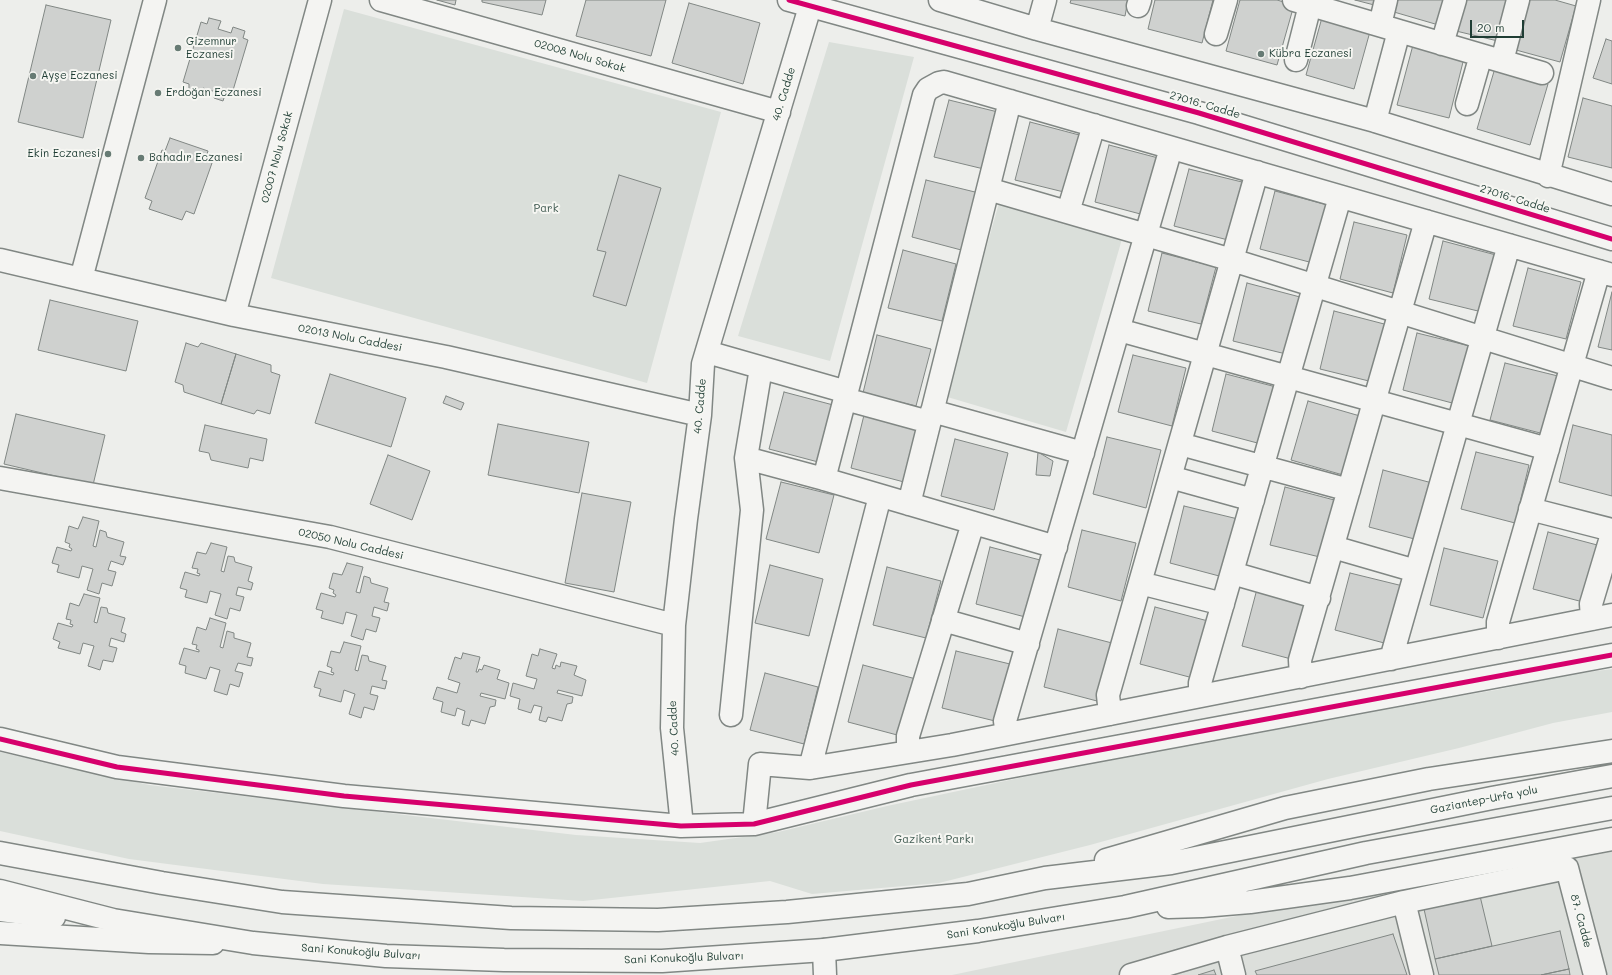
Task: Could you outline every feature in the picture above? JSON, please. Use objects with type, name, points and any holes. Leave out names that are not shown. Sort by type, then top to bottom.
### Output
[{"type":"main road","points":[[81,279],[155,0]]},
{"type":"main road","name":"02007 Nolu Sokak","points":[[234,314],[320,0]]},
{"type":"main road","name":"02008 Nolu Sokak","points":[[381,0],[779,112]]},
{"type":"main road","name":"27016. Cadde","points":[[790,0],[811,3],[1199,113],[1612,240]]},
{"type":"main road","points":[[940,0],[1037,29],[1375,121],[1548,176],[1612,194]]},
{"type":"main road","points":[[1037,29],[1045,0]]},
{"type":"main road","points":[[1216,34],[1226,0]]},
{"type":"main road","points":[[1375,121],[1389,28],[1386,0]]},
{"type":"main road","points":[[1442,44],[1455,0]]},
{"type":"main road","points":[[1502,61],[1518,0]]},
{"type":"main road","points":[[1548,176],[1589,0]]},
{"type":"main road","name":"40. Cadde","points":[[682,826],[672,728],[674,625],[700,415],[703,364],[811,3]]},
{"type":"main road","points":[[1296,60],[1312,3],[1389,28],[1542,73]]},
{"type":"main road","points":[[1467,104],[1481,55]]},
{"type":"main road","points":[[824,480],[924,95],[928,89],[934,85],[944,82],[1605,273],[1572,365],[1498,622],[1498,638]]},
{"type":"main road","points":[[908,504],[1010,101]]},
{"type":"main road","points":[[1068,212],[1094,125]]},
{"type":"main road","points":[[1007,734],[1005,721],[1172,148]]},
{"type":"main road","points":[[1110,714],[1108,695],[1257,172]]},
{"type":"main road","points":[[988,189],[1232,260],[1612,378]]},
{"type":"main road","points":[[1200,696],[1200,683],[1340,196]]},
{"type":"main road","points":[[1301,677],[1300,660],[1426,221]]},
{"type":"main road","points":[[1391,659],[1509,245]]},
{"type":"main road","name":"02013 Nolu Caddesi","points":[[0,260],[234,314],[446,357],[700,415]]},
{"type":"main road","points":[[1118,330],[1548,449]]},
{"type":"main road","points":[[707,352],[762,368],[846,396],[1083,453]]},
{"type":"main road","points":[[731,716],[752,510],[746,458],[762,368]]},
{"type":"main road","points":[[1180,444],[1349,490]]},
{"type":"main road","points":[[746,458],[1056,548]]},
{"type":"main road","name":"02050 Nolu Caddesi","points":[[0,478],[330,537],[674,625]]},
{"type":"main road","points":[[1170,478],[1253,500]]},
{"type":"main road","points":[[810,768],[880,496]]},
{"type":"main road","points":[[1530,509],[1612,530]]},
{"type":"main road","points":[[908,752],[908,736],[973,523]]},
{"type":"main road","points":[[754,824],[760,764],[810,768],[908,752],[1301,677],[1602,617],[1592,604],[1612,534]]},
{"type":"main road","points":[[1333,547],[1416,571]]},
{"type":"main road","points":[[1232,573],[1318,598]]},
{"type":"main road","points":[[1140,583],[1223,604]]},
{"type":"main road","points":[[943,620],[1028,644]]},
{"type":"main road","points":[[0,739],[117,768],[344,796],[682,826],[754,824],[911,785],[1612,655]]},
{"type":"main road","points":[[0,853],[162,883],[282,902],[511,918],[658,920],[787,912],[968,894],[1045,878],[1285,808],[1428,779],[1612,751]]},
{"type":"main road","name":"Gaziantep-Urfa yolu","points":[[1045,878],[1171,863],[1357,825],[1612,776]]},
{"type":"main road","name":"Sani Konukoğlu Bulvarı","points":[[0,891],[114,920],[253,943],[386,956],[504,960],[662,961],[824,950],[978,931],[1125,907],[1366,853],[1612,808]]},
{"type":"main road","points":[[1125,907],[1202,906],[1250,902],[1350,888],[1612,839]]},
{"type":"main road","name":"87. Cadde","points":[[1404,902],[1567,868],[1595,975]]},
{"type":"main road","points":[[1131,975],[1227,947],[1404,902],[1422,975]]},
{"type":"main road","points":[[0,910],[48,917],[114,920]]},
{"type":"main road","points":[[0,934],[149,942],[253,943]]},
{"type":"main road","points":[[1227,947],[1234,975]]},
{"type":"main road","points":[[824,950],[825,975]]},
{"type":"shaded area","points":[[1612,838],[1612,975],[952,975]]},
{"type":"green space","name":"Park","points":[[344,9],[721,112],[647,383],[271,278]]},
{"type":"green space","points":[[829,42],[914,57],[830,361],[738,336]]},
{"type":"green space","points":[[999,203],[1122,239],[1066,432],[944,396]]},
{"type":"green space","name":"Gazikent Parkı","points":[[1612,669],[1612,712],[1553,723],[1459,748],[1328,779],[1090,845],[939,883],[812,894],[770,881],[583,901],[323,884],[129,859],[0,831],[0,752],[149,785],[576,835],[700,843],[778,832],[887,806],[1095,762],[1291,724],[1496,690],[1565,675]]},
{"type":"building","points":[[437,0],[456,0],[455,5]]},
{"type":"building","points":[[482,0],[546,0],[542,15],[482,2]]},
{"type":"building","points":[[586,0],[666,0],[651,56],[576,36]]},
{"type":"building","points":[[1071,0],[1128,0],[1125,16],[1070,3]]},
{"type":"building","points":[[1155,0],[1213,0],[1202,43],[1148,29]]},
{"type":"building","points":[[1240,0],[1277,0],[1294,5],[1277,65],[1226,51]]},
{"type":"building","points":[[1355,0],[1380,0],[1378,6]]},
{"type":"building","points":[[1398,0],[1449,0],[1442,26],[1394,12]]},
{"type":"building","points":[[1464,0],[1513,0],[1502,42],[1456,31]]},
{"type":"building","points":[[1530,0],[1555,0],[1576,6],[1560,62],[1516,50]]},
{"type":"building","points":[[689,3],[760,23],[743,84],[672,63]]},
{"type":"building","points":[[46,5],[111,20],[83,138],[18,122]]},
{"type":"building","points":[[1323,14],[1371,28],[1354,89],[1306,75]]},
{"type":"building","points":[[209,18],[221,21],[218,29],[231,33],[233,27],[245,31],[243,38],[248,40],[231,97],[225,95],[223,101],[214,98],[216,92],[203,88],[201,95],[189,91],[189,84],[183,82],[201,22],[207,24]]},
{"type":"building","points":[[1606,39],[1612,41],[1612,84],[1593,78]]},
{"type":"building","points":[[1413,45],[1464,58],[1449,118],[1397,105]]},
{"type":"building","points":[[1495,68],[1548,84],[1530,145],[1477,129]]},
{"type":"building","points":[[1583,98],[1612,106],[1612,168],[1568,157]]},
{"type":"building","points":[[949,100],[1002,113],[988,170],[934,157]]},
{"type":"building","points":[[1030,122],[1083,136],[1068,193],[1015,180]]},
{"type":"building","points":[[170,138],[208,151],[205,160],[212,163],[194,214],[186,211],[182,220],[149,209],[152,201],[145,198],[162,150],[165,151]]},
{"type":"building","points":[[1109,145],[1162,159],[1148,216],[1095,202]]},
{"type":"building","points":[[1189,169],[1242,182],[1228,240],[1174,226]]},
{"type":"building","points":[[619,175],[661,188],[626,306],[593,296],[606,252],[597,250]]},
{"type":"building","points":[[926,180],[979,193],[965,251],[912,237]]},
{"type":"building","points":[[1275,191],[1328,205],[1313,263],[1260,249]]},
{"type":"building","points":[[1354,222],[1407,235],[1393,293],[1340,279]]},
{"type":"building","points":[[1443,241],[1496,255],[1482,312],[1429,299]]},
{"type":"building","points":[[903,250],[956,264],[942,321],[888,308]]},
{"type":"building","points":[[1162,253],[1216,267],[1201,324],[1148,311]]},
{"type":"building","points":[[1528,268],[1581,282],[1566,339],[1513,326]]},
{"type":"building","points":[[1247,283],[1300,297],[1286,354],[1233,341]]},
{"type":"building","points":[[1612,292],[1612,350],[1598,347]]},
{"type":"building","points":[[50,300],[138,321],[126,371],[38,350]]},
{"type":"building","points":[[1334,311],[1388,325],[1373,382],[1320,369]]},
{"type":"building","points":[[1417,333],[1470,346],[1456,404],[1403,390]]},
{"type":"building","points":[[877,335],[931,349],[916,406],[863,393]]},
{"type":"building","points":[[186,343],[198,347],[201,343],[236,354],[221,404],[184,392],[183,385],[175,382]]},
{"type":"building","points":[[236,354],[271,365],[271,372],[280,375],[270,414],[257,410],[254,414],[221,404]]},
{"type":"building","points":[[1133,355],[1186,368],[1172,426],[1118,412]]},
{"type":"building","points":[[1505,363],[1558,376],[1544,434],[1490,420]]},
{"type":"building","points":[[330,374],[406,398],[391,447],[315,423]]},
{"type":"building","points":[[1226,374],[1280,388],[1265,445],[1212,431]]},
{"type":"building","points":[[784,392],[837,406],[822,463],[769,449]]},
{"type":"building","points":[[446,396],[464,403],[461,410],[443,403]]},
{"type":"building","points":[[1308,401],[1360,416],[1343,475],[1291,460]]},
{"type":"building","points":[[865,411],[918,424],[904,482],[851,468]]},
{"type":"building","points":[[16,414],[105,435],[93,485],[4,464]]},
{"type":"building","points":[[498,424],[589,442],[579,493],[488,475]]},
{"type":"building","points":[[205,425],[267,439],[263,461],[250,458],[248,468],[211,460],[209,453],[199,451]]},
{"type":"building","points":[[1573,425],[1612,435],[1612,496],[1559,482]]},
{"type":"building","points":[[1107,437],[1161,450],[1146,508],[1093,494]]},
{"type":"building","points":[[955,439],[1008,453],[994,510],[941,496]]},
{"type":"building","points":[[1038,452],[1053,461],[1050,476],[1036,475]]},
{"type":"building","points":[[1476,452],[1529,465],[1515,523],[1461,509]]},
{"type":"building","points":[[388,455],[430,471],[412,520],[370,504]]},
{"type":"building","points":[[1383,470],[1436,484],[1422,541],[1369,527]]},
{"type":"building","points":[[781,482],[834,495],[819,553],[766,539]]},
{"type":"building","points":[[1285,487],[1338,501],[1324,558],[1270,545]]},
{"type":"building","points":[[582,493],[631,502],[614,592],[565,583]]},
{"type":"building","points":[[1184,506],[1238,519],[1223,577],[1170,563]]},
{"type":"building","points":[[83,517],[99,521],[93,546],[96,547],[100,530],[106,532],[107,537],[124,542],[120,556],[126,557],[123,565],[111,561],[108,570],[116,572],[112,586],[102,583],[99,594],[87,590],[93,569],[82,566],[79,578],[57,572],[59,565],[52,563],[57,547],[71,551],[72,549],[69,547],[70,544],[65,542],[69,526],[78,529]]},
{"type":"building","points":[[1082,530],[1136,543],[1121,601],[1068,587]]},
{"type":"building","points":[[1548,532],[1601,546],[1587,603],[1533,589]]},
{"type":"building","points":[[211,543],[227,547],[221,571],[224,572],[228,556],[234,557],[235,562],[252,567],[248,581],[253,583],[251,590],[238,587],[236,595],[244,597],[240,611],[230,608],[227,619],[215,615],[221,594],[210,591],[207,603],[185,597],[187,590],[180,588],[185,572],[199,576],[200,574],[197,573],[198,569],[192,568],[197,552],[206,554]]},
{"type":"building","points":[[990,547],[1044,561],[1029,618],[976,604]]},
{"type":"building","points":[[1444,548],[1498,561],[1483,618],[1430,605]]},
{"type":"building","points":[[347,563],[363,567],[356,592],[360,593],[364,576],[370,578],[371,583],[388,588],[384,602],[389,603],[387,611],[374,607],[372,616],[380,618],[376,632],[366,629],[363,640],[351,636],[357,615],[346,612],[343,624],[321,618],[323,611],[316,609],[321,593],[335,597],[336,595],[333,593],[334,590],[329,588],[333,573],[342,575]]},
{"type":"building","points":[[770,565],[823,579],[809,636],[755,623]]},
{"type":"building","points":[[887,567],[941,581],[926,638],[873,625]]},
{"type":"building","points":[[1350,573],[1403,586],[1388,644],[1335,630]]},
{"type":"building","points":[[1257,589],[1310,603],[1295,660],[1242,646]]},
{"type":"building","points":[[84,594],[100,598],[94,622],[97,623],[101,607],[107,608],[108,613],[125,618],[121,632],[126,634],[124,642],[111,638],[109,646],[117,648],[113,662],[103,660],[100,670],[88,666],[94,646],[83,643],[80,654],[58,648],[60,642],[53,639],[58,623],[72,627],[73,625],[70,624],[71,620],[66,619],[70,603],[79,606]]},
{"type":"building","points":[[1155,607],[1208,621],[1193,678],[1140,664]]},
{"type":"building","points":[[210,618],[226,623],[220,647],[223,648],[227,631],[234,633],[234,638],[251,643],[247,657],[253,658],[251,666],[238,663],[235,671],[243,673],[239,687],[230,684],[227,695],[214,691],[220,670],[210,667],[206,679],[185,673],[186,666],[179,664],[184,648],[199,652],[199,650],[196,649],[197,645],[192,644],[197,627],[206,630]]},
{"type":"building","points":[[1058,629],[1112,643],[1097,701],[1044,687]]},
{"type":"building","points":[[344,642],[361,646],[355,670],[358,671],[362,655],[368,656],[369,661],[386,666],[382,680],[387,681],[385,689],[372,686],[370,694],[378,696],[374,710],[364,707],[361,718],[349,714],[355,694],[344,690],[341,702],[319,696],[321,689],[314,687],[319,671],[333,675],[334,673],[331,672],[332,668],[327,666],[331,651],[340,653]]},
{"type":"building","points":[[540,649],[557,654],[552,668],[555,669],[556,665],[560,667],[561,662],[577,666],[574,675],[586,680],[582,696],[558,690],[557,693],[573,697],[572,703],[567,704],[562,721],[548,717],[546,722],[539,720],[542,707],[534,705],[531,713],[518,709],[520,699],[510,696],[513,683],[534,689],[537,679],[526,676],[532,654],[538,656]]},
{"type":"building","points":[[956,651],[1010,664],[995,721],[942,708]]},
{"type":"building","points":[[463,653],[480,657],[476,672],[478,672],[479,669],[482,670],[484,665],[500,670],[497,679],[509,683],[505,699],[481,693],[480,696],[496,700],[495,706],[490,707],[485,724],[471,720],[469,726],[462,724],[465,711],[457,708],[455,716],[441,712],[443,702],[433,699],[437,687],[457,693],[460,683],[448,679],[455,657],[461,659]]},
{"type":"building","points":[[863,665],[916,679],[901,736],[848,722]]},
{"type":"building","points":[[765,673],[818,687],[804,744],[750,730]]},
{"type":"building","points":[[1480,896],[1492,946],[1435,959],[1424,909]]},
{"type":"building","points":[[1560,931],[1569,969],[1541,975],[1439,975],[1435,959]]},
{"type":"building","points":[[1393,934],[1407,975],[1257,975],[1255,971]]},
{"type":"building","points":[[1569,969],[1570,975],[1541,975]]},
{"type":"building","points":[[1214,970],[1216,975],[1198,975]]},
{"type":"cycle path","points":[[789,0],[1199,113],[1612,239]]},
{"type":"cycle path","points":[[0,739],[117,767],[344,796],[681,826],[754,824],[911,785],[1612,655]]},
{"type":"place","name":"Gizemnur Eczanesi","points":[[178,48]]},
{"type":"place","name":"Kübra Eczanesi","points":[[1261,54]]},
{"type":"place","name":"Ayşe Eczanesi","points":[[33,76]]},
{"type":"place","name":"Erdoğan Eczanesi","points":[[158,93]]},
{"type":"place","name":"Ekin Eczanesi","points":[[108,154]]},
{"type":"place","name":"Bahadır Eczanesi","points":[[141,158]]}]
